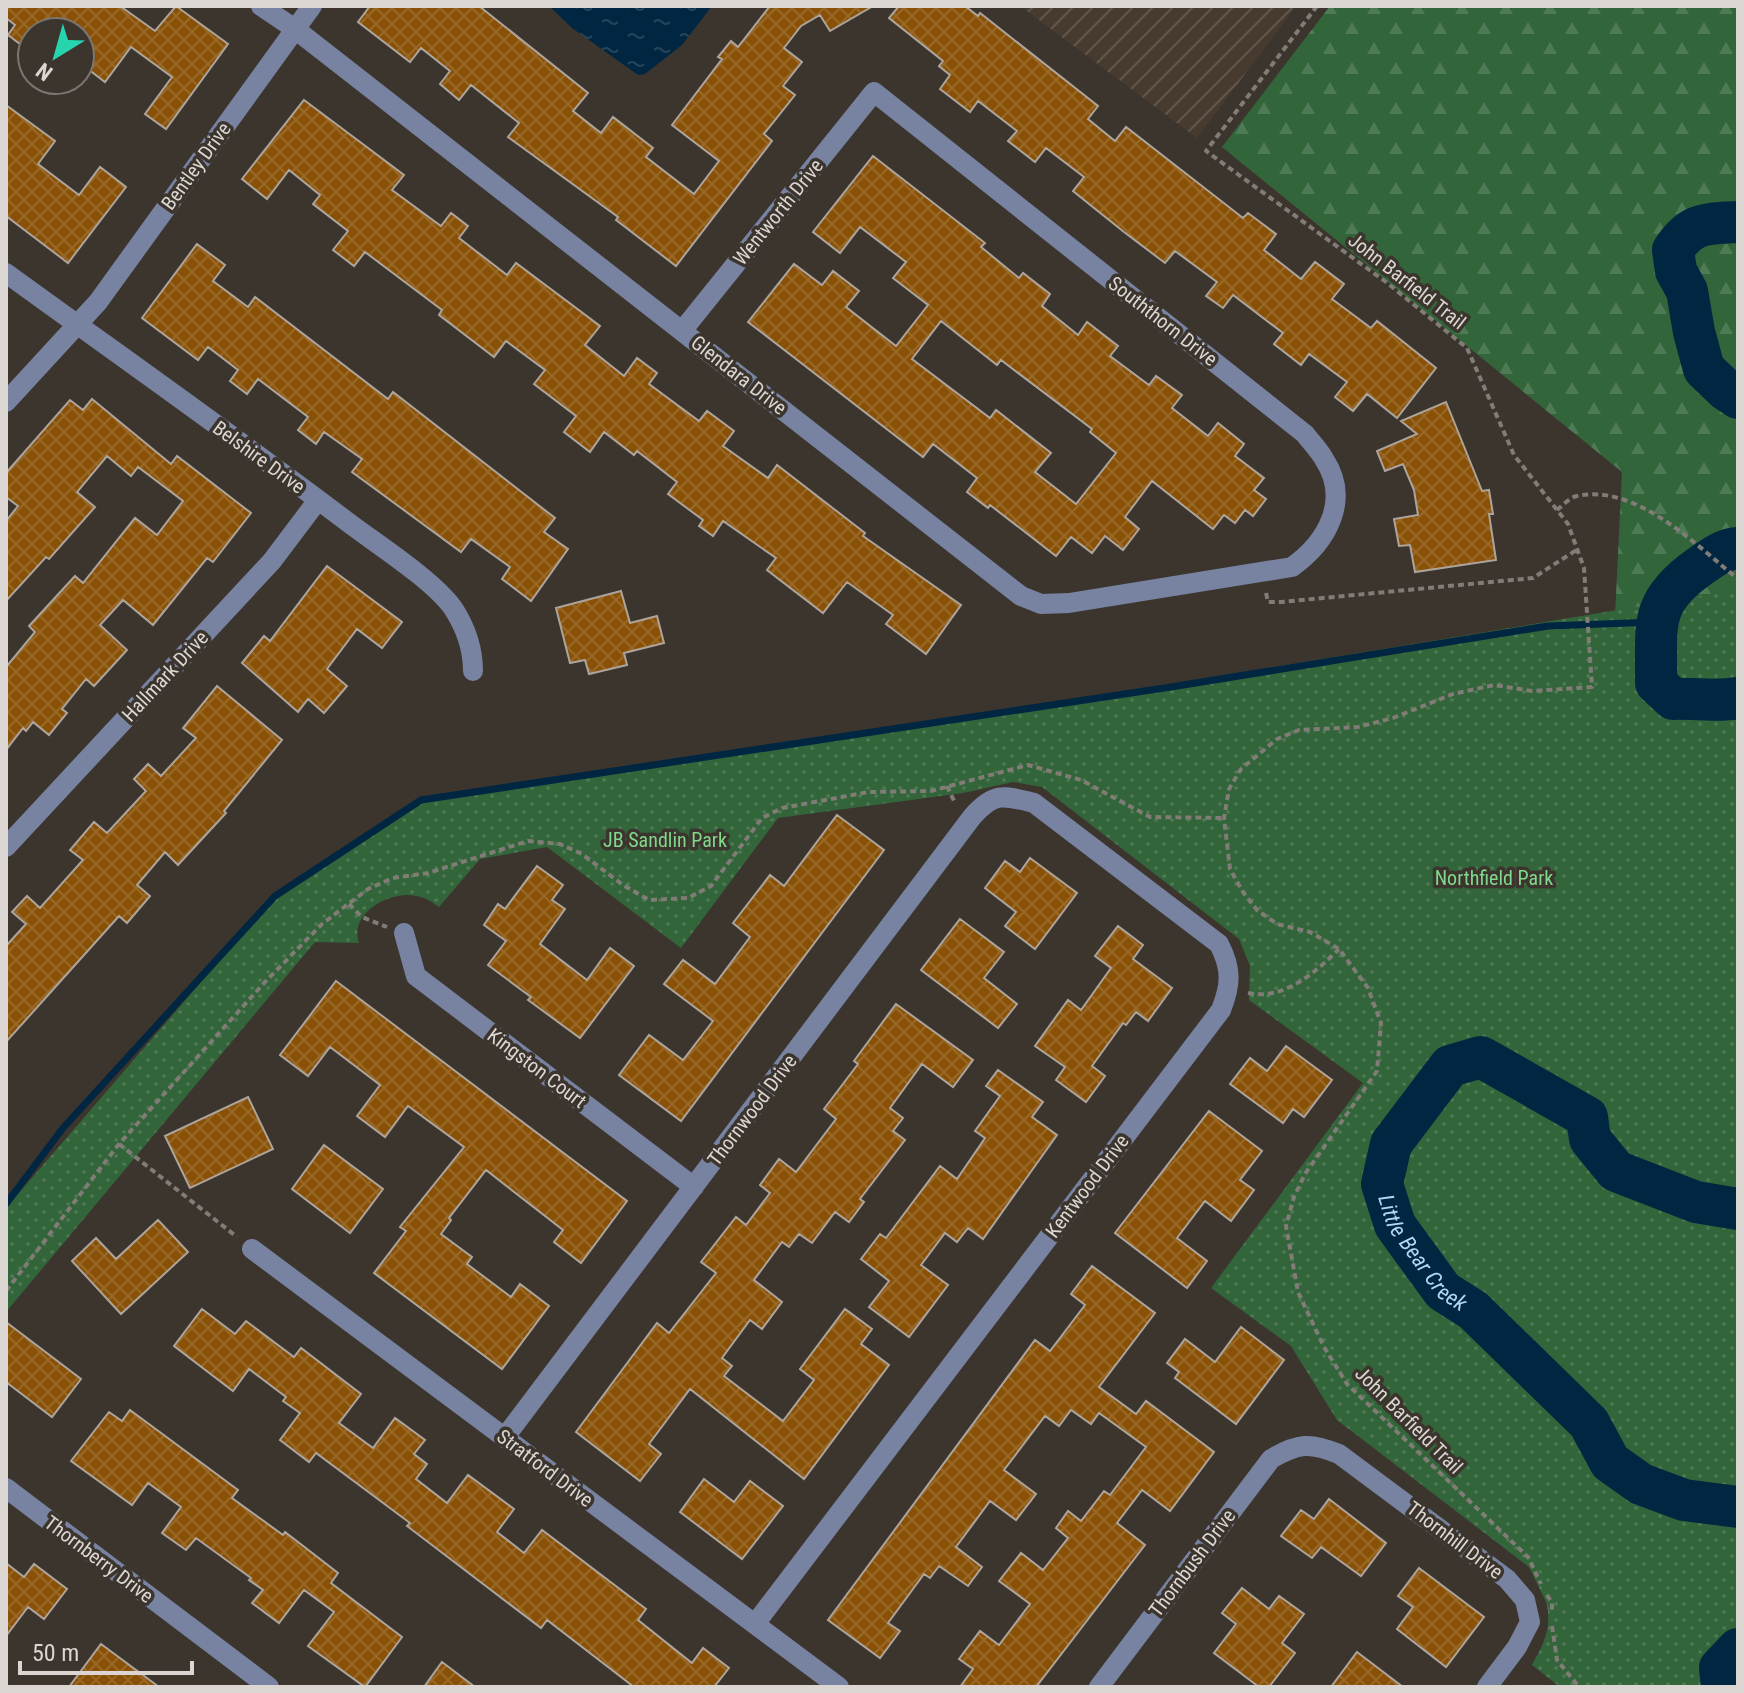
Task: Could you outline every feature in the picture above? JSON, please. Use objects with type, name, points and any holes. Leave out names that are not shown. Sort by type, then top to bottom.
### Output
[{"type":"street","name":"Glendara Drive","points":[[261,6],[295,29],[1021,596],[1041,604],[1069,603],[1263,571]]},
{"type":"street","name":"Bentley Drive","points":[[77,324],[98,302],[312,6]]},
{"type":"street","name":"Wentworth Drive","points":[[682,331],[874,92]]},
{"type":"street","name":"Souththorn Drive","points":[[874,92],[1305,434],[1326,461],[1334,487],[1334,518],[1310,554],[1292,567],[1263,571]]},
{"type":"street","name":"Belshire Drive","points":[[6,273],[318,500],[433,588],[452,607],[465,630],[473,650],[473,671]]},
{"type":"street","points":[[6,402],[77,324]]},
{"type":"street","name":"Hallmark Drive","points":[[6,847],[272,561],[318,500]]},
{"type":"street","name":"Thornwood Drive","points":[[505,1437],[986,801],[1009,797],[1034,803],[1219,944],[1228,962],[1230,987]]},
{"type":"street","name":"Kingston Court","points":[[404,933],[416,976],[694,1187]]},
{"type":"street","name":"Kentwood Drive","points":[[755,1624],[1221,1010],[1230,987]]},
{"type":"street","name":"Stratford Drive","points":[[252,1249],[839,1687]]},
{"type":"street","name":"Thornhill Drive","points":[[1291,1447],[1317,1445],[1339,1454],[1507,1579],[1525,1600],[1530,1622],[1517,1647],[1487,1687]]},
{"type":"street","name":"Thornbush Drive","points":[[1099,1687],[1271,1459],[1291,1447]]},
{"type":"street","name":"Thornberry Drive","points":[[6,1488],[247,1680],[269,1687]]},
{"type":"path","name":"John Barfield Trail","points":[[1317,6],[1206,151],[1386,282],[1467,348],[1514,455],[1568,524],[1578,549],[1584,568],[1592,687],[1532,691],[1494,685],[1453,694],[1393,718],[1358,727],[1299,730],[1277,739],[1241,769],[1229,789],[1224,818],[1230,869],[1257,910],[1277,924],[1310,932],[1339,949],[1368,988],[1381,1023],[1377,1071],[1305,1174],[1294,1197],[1286,1226],[1298,1292],[1324,1347],[1347,1384],[1528,1557],[1552,1603],[1552,1634],[1557,1660],[1579,1687]]},
{"type":"path","points":[[1557,510],[1575,496],[1604,496],[1627,501],[1650,511],[1738,579]]},
{"type":"path","points":[[1263,571],[1268,602],[1281,602],[1533,578],[1578,549]]},
{"type":"path","points":[[6,1291],[119,1144],[265,982],[322,924],[368,889],[393,878],[428,873],[528,841],[560,844],[582,854],[649,900],[688,898],[711,886],[762,818],[782,808],[869,792],[931,791],[1028,765],[1081,780],[1150,817],[1224,818]]},
{"type":"path","points":[[349,904],[362,917],[404,933]]},
{"type":"path","points":[[1230,987],[1258,995],[1281,990],[1301,982],[1339,949]]},
{"type":"path","points":[[119,1144],[252,1249]]},
{"type":"shaded area","points":[[1020,6],[1296,6],[1197,138]]},
{"type":"green space","points":[[1330,6],[1738,6],[1738,1687],[1532,1665],[1548,1627],[1547,1605],[1529,1567],[1611,698],[1622,472],[1222,147]]},
{"type":"green space","name":"Northfield Park","points":[[1738,590],[1738,1687],[1560,1687],[1532,1665],[1548,1629],[1549,1608],[1529,1567],[1337,1420],[1291,1346],[1211,1288],[1363,1083],[1249,1000],[1250,966],[1239,939],[1042,787],[1013,782],[963,793],[778,818],[681,948],[547,847],[480,859],[439,907],[416,896],[384,900],[366,913],[360,922],[357,932],[359,943],[315,942],[6,1312],[6,1208],[275,896],[421,800],[944,722]]},
{"type":"water","points":[[549,6],[712,6],[682,45],[645,74],[638,75],[572,28]]},
{"type":"building","points":[[6,6],[120,6],[155,31],[176,6],[228,44],[166,129],[145,114],[172,77],[131,47],[105,82],[96,75],[96,16],[16,16],[16,41],[8,35],[15,25],[6,18]]},
{"type":"building","points":[[370,6],[479,6],[588,93],[573,111],[601,133],[613,117],[653,148],[646,157],[694,194],[719,161],[672,125],[722,59],[718,57],[731,41],[738,47],[770,6],[873,6],[830,31],[820,15],[801,26],[784,48],[802,62],[783,86],[795,95],[764,134],[772,141],[676,266],[616,220],[618,217],[508,137],[519,123],[471,85],[459,100],[440,84],[450,71],[421,48],[410,62],[358,22]]},
{"type":"building","points":[[899,6],[965,6],[978,16],[980,13],[1098,106],[1088,119],[1115,141],[1126,127],[1243,218],[1248,213],[1276,234],[1264,250],[1301,279],[1315,262],[1344,284],[1332,299],[1371,328],[1377,321],[1436,368],[1397,418],[1367,394],[1353,411],[1335,397],[1347,382],[1309,354],[1301,365],[1274,344],[1283,333],[1233,295],[1223,308],[1206,296],[1217,282],[1175,251],[1165,263],[1124,232],[1073,191],[1084,177],[1046,148],[1035,162],[1008,141],[1017,131],[978,101],[970,112],[940,89],[950,75],[939,66],[943,61],[889,18]]},
{"type":"building","points":[[304,100],[404,175],[392,190],[441,226],[451,213],[468,226],[459,238],[507,275],[516,263],[600,326],[585,345],[624,376],[637,358],[657,373],[649,384],[699,421],[707,411],[734,431],[723,446],[768,478],[777,465],[865,533],[863,536],[961,605],[926,654],[886,624],[893,615],[847,582],[823,613],[767,570],[776,558],[723,521],[713,536],[699,526],[703,520],[668,494],[677,482],[637,451],[634,455],[604,432],[590,452],[564,432],[576,416],[534,384],[545,370],[506,341],[494,357],[439,315],[442,310],[365,252],[354,266],[333,250],[348,231],[313,204],[320,195],[289,170],[267,199],[242,179]]},
{"type":"building","points":[[6,105],[55,141],[38,164],[79,195],[100,167],[126,187],[68,263],[6,216]]},
{"type":"building","points":[[873,156],[985,243],[981,247],[1019,278],[1023,273],[1050,294],[1042,306],[1078,335],[1087,322],[1118,346],[1110,356],[1149,385],[1156,376],[1182,395],[1172,408],[1208,436],[1218,423],[1244,444],[1235,456],[1264,478],[1254,490],[1266,499],[1253,516],[1245,510],[1235,523],[1224,515],[1213,529],[1152,481],[1125,517],[1139,529],[1123,550],[1105,536],[1092,553],[1071,537],[1056,556],[990,505],[988,508],[967,492],[977,478],[933,444],[923,457],[748,322],[794,264],[822,285],[833,271],[859,291],[846,307],[896,346],[928,305],[893,278],[906,262],[860,227],[840,253],[813,232]],"holes":[[[941,321],[997,365],[1001,360],[1092,429],[1090,432],[1116,453],[1076,504],[1035,472],[1051,453],[996,410],[990,418],[912,359]]]},
{"type":"building","points":[[197,244],[225,265],[213,281],[248,307],[255,297],[388,399],[393,392],[555,518],[544,532],[568,549],[531,601],[502,579],[510,567],[471,539],[461,552],[352,472],[362,459],[324,432],[316,444],[298,430],[308,417],[258,379],[247,394],[230,381],[238,370],[208,347],[198,360],[142,318]]},
{"type":"building","points":[[92,399],[171,464],[177,456],[251,513],[213,562],[207,558],[153,625],[123,600],[100,625],[127,650],[94,686],[86,679],[62,709],[67,713],[49,735],[33,722],[26,731],[23,728],[6,750],[6,667],[35,632],[29,626],[75,576],[83,583],[135,518],[157,535],[183,501],[138,467],[131,476],[107,456],[77,492],[95,507],[6,601],[6,521],[18,506],[6,497],[6,473],[70,400],[83,410]]},
{"type":"building","points":[[1446,402],[1482,491],[1489,490],[1496,560],[1415,572],[1410,545],[1399,546],[1394,519],[1418,515],[1414,490],[1403,464],[1385,471],[1377,451],[1417,434],[1401,421]]},
{"type":"building","points":[[327,566],[402,622],[382,648],[357,629],[327,669],[347,686],[324,713],[308,699],[298,712],[242,663],[264,636],[270,641]]},
{"type":"building","points":[[621,591],[630,623],[657,616],[664,643],[624,653],[627,665],[589,674],[585,660],[570,663],[556,608]]},
{"type":"building","points":[[217,686],[282,740],[224,811],[226,813],[178,865],[165,852],[137,885],[150,896],[127,923],[119,916],[6,1042],[6,946],[26,924],[12,912],[27,896],[40,908],[83,860],[70,850],[94,822],[107,833],[146,791],[134,779],[148,764],[161,776],[196,738],[183,728]]},
{"type":"building","points":[[837,815],[884,850],[681,1121],[619,1075],[649,1035],[683,1060],[713,1021],[664,984],[683,960],[715,984],[750,937],[733,923],[770,875],[784,886]]},
{"type":"building","points":[[1030,858],[1077,893],[1035,949],[1005,926],[1016,912],[985,888],[1005,861],[1020,872]]},
{"type":"building","points":[[537,866],[563,885],[552,900],[565,909],[540,944],[587,980],[610,948],[634,966],[580,1038],[528,1000],[531,997],[488,965],[506,941],[484,925],[498,904],[505,909]]},
{"type":"building","points":[[960,919],[1004,952],[984,978],[1017,1004],[998,1028],[921,970]]},
{"type":"building","points":[[1118,926],[1143,945],[1133,959],[1172,988],[1148,1021],[1136,1012],[1126,1025],[1123,1023],[1092,1066],[1105,1076],[1086,1102],[1056,1080],[1065,1067],[1035,1046],[1068,1000],[1081,1010],[1111,968],[1095,956]]},
{"type":"building","points":[[336,981],[627,1201],[581,1263],[554,1242],[563,1230],[486,1170],[449,1218],[451,1220],[441,1234],[472,1257],[467,1264],[511,1297],[520,1284],[549,1306],[502,1369],[374,1273],[406,1231],[400,1227],[464,1147],[408,1106],[385,1137],[357,1116],[380,1085],[330,1047],[308,1076],[280,1055]]},
{"type":"building","points":[[896,1004],[973,1060],[953,1087],[922,1064],[890,1108],[903,1118],[893,1131],[905,1140],[860,1199],[864,1202],[849,1222],[835,1212],[812,1243],[799,1234],[789,1247],[782,1242],[754,1280],[782,1302],[762,1329],[750,1320],[722,1358],[732,1366],[724,1376],[783,1421],[814,1380],[800,1369],[845,1309],[872,1329],[861,1344],[889,1365],[804,1479],[690,1389],[649,1444],[661,1454],[640,1481],[576,1432],[657,1323],[669,1333],[716,1273],[701,1262],[736,1217],[746,1225],[770,1193],[760,1185],[779,1159],[796,1172],[836,1119],[824,1109],[858,1064],[854,1061]]},
{"type":"building","points":[[1286,1046],[1332,1080],[1304,1117],[1293,1109],[1283,1123],[1230,1084],[1250,1058],[1267,1071]]},
{"type":"building","points":[[998,1070],[1043,1102],[1032,1117],[1057,1135],[983,1239],[968,1228],[957,1242],[945,1233],[921,1265],[948,1285],[909,1337],[869,1307],[889,1281],[861,1259],[880,1234],[886,1238],[940,1166],[957,1179],[985,1138],[975,1131],[1000,1096],[986,1086]]},
{"type":"building","points":[[248,1097],[273,1149],[190,1188],[165,1136]]},
{"type":"building","points":[[1209,1111],[1262,1151],[1240,1180],[1254,1190],[1231,1221],[1205,1201],[1177,1238],[1207,1261],[1187,1288],[1115,1233]]},
{"type":"building","points":[[324,1145],[383,1189],[350,1233],[292,1189]]},
{"type":"building","points":[[158,1220],[188,1252],[121,1314],[72,1261],[96,1238],[116,1259]]},
{"type":"building","points":[[1092,1266],[1155,1313],[1099,1387],[1136,1414],[1146,1401],[1214,1452],[1170,1511],[1142,1490],[1117,1523],[1145,1545],[1036,1687],[960,1687],[973,1669],[959,1659],[980,1631],[999,1645],[1030,1604],[999,1581],[1021,1553],[1043,1570],[1068,1538],[1056,1528],[1068,1511],[1081,1521],[1104,1491],[1110,1495],[1146,1447],[1099,1413],[1091,1424],[1071,1410],[1059,1426],[1045,1416],[1004,1470],[1036,1494],[1016,1520],[990,1501],[956,1547],[982,1567],[968,1586],[939,1566],[930,1578],[924,1574],[888,1623],[900,1631],[880,1658],[828,1620],[1035,1340],[1050,1351],[1085,1305],[1071,1294]]},
{"type":"building","points":[[202,1309],[235,1334],[246,1321],[294,1357],[301,1348],[361,1394],[339,1423],[373,1448],[395,1418],[425,1440],[414,1454],[427,1464],[416,1479],[447,1503],[468,1475],[514,1509],[497,1532],[524,1553],[542,1530],[646,1609],[638,1620],[692,1663],[703,1648],[729,1668],[714,1687],[634,1687],[547,1620],[541,1628],[407,1526],[410,1523],[316,1453],[309,1462],[280,1440],[300,1413],[283,1401],[286,1397],[249,1369],[233,1391],[174,1346]]},
{"type":"building","points":[[6,1322],[81,1379],[52,1417],[6,1382]]},
{"type":"building","points":[[1241,1327],[1284,1360],[1236,1424],[1175,1378],[1179,1372],[1167,1363],[1185,1339],[1215,1362]]},
{"type":"building","points":[[130,1410],[238,1490],[232,1498],[283,1535],[285,1532],[338,1573],[331,1583],[402,1637],[365,1687],[308,1646],[334,1612],[304,1590],[279,1623],[252,1603],[263,1590],[249,1580],[251,1578],[196,1538],[186,1550],[162,1533],[181,1507],[148,1483],[132,1505],[71,1461],[109,1412],[122,1421]]},
{"type":"building","points":[[704,1479],[734,1502],[750,1481],[783,1506],[742,1559],[680,1512]]},
{"type":"building","points":[[1329,1499],[1386,1543],[1361,1576],[1321,1547],[1312,1558],[1281,1536],[1301,1510],[1314,1519]]},
{"type":"building","points":[[6,1563],[24,1577],[34,1564],[67,1589],[44,1619],[28,1607],[6,1636]]},
{"type":"building","points":[[1419,1568],[1484,1617],[1446,1667],[1397,1629],[1413,1607],[1398,1596]]},
{"type":"building","points":[[1242,1588],[1269,1609],[1279,1596],[1304,1614],[1282,1643],[1295,1653],[1269,1687],[1259,1687],[1214,1653],[1236,1624],[1222,1613]]},
{"type":"building","points":[[101,1644],[159,1687],[69,1687]]},
{"type":"building","points":[[1357,1652],[1403,1687],[1331,1687]]},
{"type":"building","points":[[442,1662],[475,1687],[424,1687]]},
{"type":"waterway","name":"Little Bear Creek","points":[[1738,222],[1709,224],[1694,229],[1673,250],[1676,271],[1687,291],[1704,369],[1738,398]]},
{"type":"waterway","name":"Little Bear Creek","points":[[1738,548],[1713,557],[1671,592],[1659,617],[1656,646],[1656,683],[1673,699],[1738,698]]},
{"type":"waterway","points":[[6,1204],[63,1128],[275,896],[421,800],[1171,687],[1548,626],[1656,622]]},
{"type":"waterway","name":"Little Bear Creek","points":[[1738,1209],[1696,1202],[1616,1171],[1590,1139],[1587,1117],[1481,1057],[1450,1066],[1391,1144],[1382,1184],[1395,1225],[1443,1291],[1473,1310],[1589,1423],[1610,1462],[1641,1484],[1684,1500],[1738,1507]]},
{"type":"waterway","name":"Little Bear Creek","points":[[1722,1687],[1720,1668],[1738,1649]]},
{"type":"park label","name":"JB Sandlin Park","points":[[665,840]]}]
